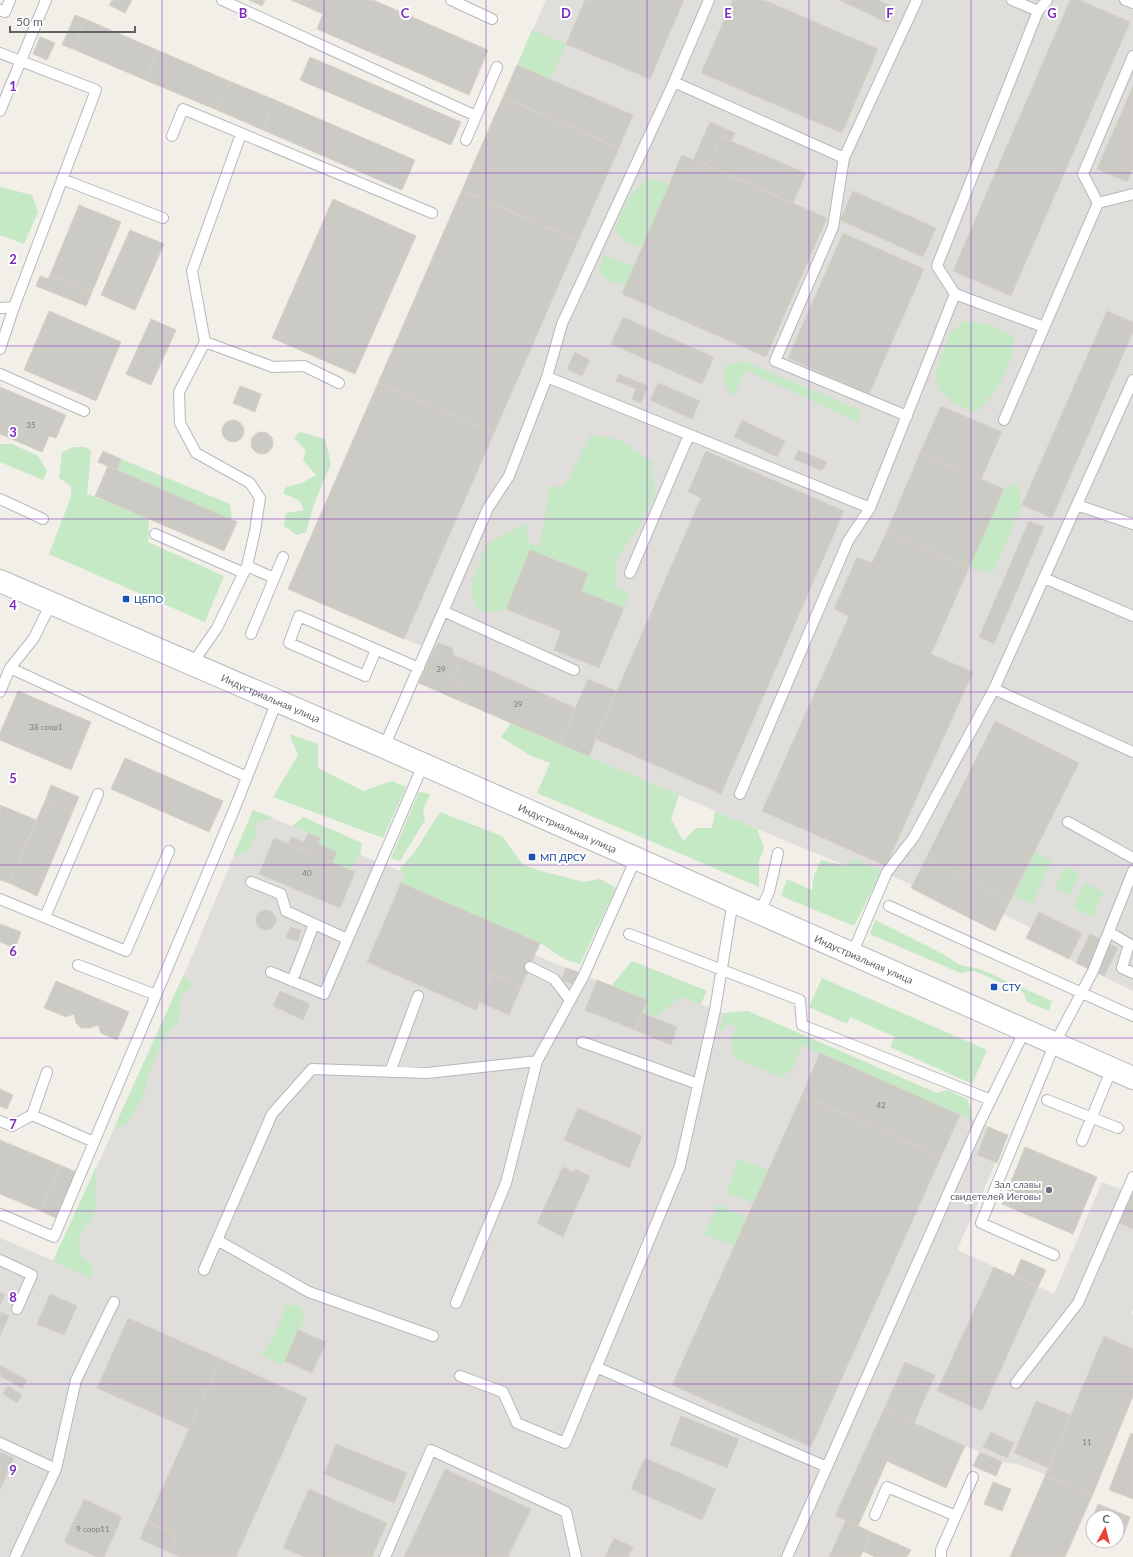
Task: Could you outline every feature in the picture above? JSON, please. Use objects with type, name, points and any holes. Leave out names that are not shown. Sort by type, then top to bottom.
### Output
[{"type":"main road","name":"Индустриальная улица","points":[[0,581],[636,858],[1133,1078]]},
{"type":"lane","points":[[0,10],[5,12],[10,0]]},
{"type":"lane","points":[[0,111],[46,0]]},
{"type":"lane","points":[[222,0],[476,116]]},
{"type":"lane","points":[[384,748],[488,508],[509,476],[547,378],[562,324],[674,82],[709,0]]},
{"type":"lane","points":[[907,416],[775,361],[833,227],[844,158],[917,0]]},
{"type":"lane","points":[[1012,0],[1038,11]]},
{"type":"lane","points":[[1044,328],[955,294],[937,266],[1038,11],[1047,0]]},
{"type":"lane","points":[[1125,0],[1133,4]]},
{"type":"lane","points":[[454,1],[492,19]]},
{"type":"lane","points":[[0,53],[96,90],[14,307],[0,349]]},
{"type":"lane","points":[[1098,203],[1083,174],[1133,56]]},
{"type":"lane","points":[[466,140],[497,67]]},
{"type":"lane","points":[[674,82],[844,158]]},
{"type":"lane","points":[[172,136],[183,109],[432,213]]},
{"type":"lane","points":[[192,664],[217,628],[246,570],[255,531],[260,498],[250,483],[196,453],[180,423],[180,392],[205,342],[192,271],[242,134]]},
{"type":"lane","points":[[62,178],[163,218]]},
{"type":"lane","points":[[1098,203],[1133,194]]},
{"type":"lane","points":[[1004,420],[1098,203]]},
{"type":"lane","points":[[740,794],[848,541],[870,508],[955,294]]},
{"type":"lane","points":[[0,308],[14,307]]},
{"type":"lane","points":[[205,342],[273,367],[304,366],[339,382]]},
{"type":"lane","points":[[0,374],[84,411]]},
{"type":"lane","points":[[547,378],[870,508]]},
{"type":"lane","points":[[852,954],[887,872],[914,837],[994,689],[1133,380]]},
{"type":"lane","points":[[630,573],[689,435]]},
{"type":"lane","points":[[0,499],[43,519]]},
{"type":"lane","points":[[1077,505],[1133,524]]},
{"type":"lane","points":[[155,534],[246,570],[274,578]]},
{"type":"lane","points":[[251,634],[283,557]]},
{"type":"lane","points":[[1044,578],[1133,616]]},
{"type":"lane","points":[[0,692],[10,668],[34,638],[51,603]]},
{"type":"lane","points":[[443,611],[574,670]]},
{"type":"lane","points":[[376,650],[365,676],[289,643],[299,616],[419,668]]},
{"type":"lane","points":[[10,668],[247,777]]},
{"type":"lane","points":[[994,689],[1133,752]]},
{"type":"lane","points":[[0,1214],[54,1237],[247,777],[277,701]]},
{"type":"lane","points":[[271,972],[324,994],[423,765]]},
{"type":"lane","points":[[45,918],[98,794]]},
{"type":"lane","points":[[1068,822],[1133,858]]},
{"type":"lane","points":[[0,899],[126,951],[169,851]]},
{"type":"lane","points":[[759,913],[769,892],[778,854]]},
{"type":"lane","points":[[456,1303],[506,1183],[537,1061],[584,975],[636,858]]},
{"type":"lane","points":[[1054,1255],[981,1223],[1055,1043],[1083,993],[1133,871]]},
{"type":"lane","points":[[251,882],[281,894],[286,911],[347,939]]},
{"type":"lane","points":[[460,1376],[503,1392],[517,1423],[565,1443],[680,1166],[715,1010],[733,901]]},
{"type":"lane","points":[[889,906],[1133,1016]]},
{"type":"lane","points":[[292,981],[314,924]]},
{"type":"lane","points":[[1109,932],[1129,944],[1122,968],[1133,974]]},
{"type":"lane","points":[[629,934],[800,1000],[802,1025],[990,1100]]},
{"type":"lane","points":[[78,965],[156,995]]},
{"type":"lane","points":[[530,967],[554,979],[570,1000]]},
{"type":"lane","points":[[390,1072],[418,996]]},
{"type":"lane","points":[[787,1557],[990,1100],[1024,1030]]},
{"type":"lane","points":[[582,1042],[698,1084]]},
{"type":"lane","points":[[204,1270],[272,1114],[312,1069],[427,1073],[537,1061]]},
{"type":"lane","points":[[1082,1141],[1112,1068]]},
{"type":"lane","points":[[0,1121],[12,1126],[32,1114],[47,1072]]},
{"type":"lane","points":[[1047,1100],[1118,1128]]},
{"type":"lane","points":[[32,1114],[94,1142]]},
{"type":"lane","points":[[1016,1383],[1078,1303],[1133,1177]]},
{"type":"lane","points":[[217,1240],[309,1292],[433,1336]]},
{"type":"lane","points":[[0,1260],[32,1275],[17,1309]]},
{"type":"lane","points":[[15,1557],[56,1469],[76,1380],[114,1302]]},
{"type":"lane","points":[[596,1367],[827,1467]]},
{"type":"lane","points":[[0,1443],[56,1469]]},
{"type":"lane","points":[[385,1557],[431,1450],[566,1512],[576,1557]]},
{"type":"lane","points":[[941,1557],[941,1550],[973,1476]]},
{"type":"lane","points":[[875,1515],[887,1487],[956,1516]]},
{"type":"shaded area","points":[[546,0],[1133,0],[1133,991],[1026,938],[1031,928],[1003,914],[1010,900],[926,859],[912,885],[852,858],[847,866],[757,829],[419,683],[433,651],[288,589]]},
{"type":"shaded area","points":[[253,810],[405,873],[402,883],[540,943],[535,955],[611,986],[632,961],[707,991],[701,1004],[820,1053],[1008,1135],[957,1250],[1054,1294],[1102,1182],[1133,1194],[1133,1309],[1131,1314],[1133,1315],[1133,1396],[1093,1494],[1021,1465],[1002,1462],[884,1409],[846,1520],[829,1557],[0,1557],[0,1238],[54,1261],[187,968]]},
{"type":"green space","points":[[532,30],[566,44],[550,79],[517,65]]},
{"type":"green space","points":[[649,178],[669,184],[642,247],[628,244],[614,230],[629,197]]},
{"type":"green space","points":[[0,187],[32,195],[38,212],[24,244],[0,235]]},
{"type":"green space","points":[[603,255],[634,266],[626,285],[608,281],[599,272]]},
{"type":"green space","points":[[965,321],[991,325],[1015,337],[1010,359],[1003,378],[991,396],[976,412],[953,403],[938,389],[936,371],[950,334]]},
{"type":"green space","points":[[743,361],[862,411],[858,422],[746,370],[733,397],[725,386],[725,366]]},
{"type":"green space","points":[[300,432],[325,439],[331,464],[314,504],[306,532],[297,535],[284,526],[286,513],[304,510],[300,501],[283,493],[286,487],[302,483],[316,475],[303,460],[306,450],[294,438]]},
{"type":"green space","points":[[591,435],[620,440],[652,462],[655,495],[638,529],[615,560],[617,577],[613,586],[628,593],[624,608],[581,591],[588,573],[530,550],[506,609],[488,613],[476,609],[471,586],[486,545],[510,531],[526,524],[528,543],[540,547],[550,486],[564,487]]},
{"type":"green space","points":[[0,444],[12,444],[38,456],[47,471],[43,480],[0,462]]},
{"type":"green space","points":[[74,447],[85,447],[91,451],[87,494],[149,518],[148,542],[224,576],[205,622],[49,554],[71,497],[71,486],[59,478],[62,452]]},
{"type":"green space","points":[[121,459],[230,504],[232,520],[117,470]]},
{"type":"green space","points":[[1017,483],[1022,505],[993,573],[969,568],[1004,489]]},
{"type":"green space","points":[[511,723],[679,795],[671,819],[683,841],[696,828],[712,828],[715,811],[757,829],[764,848],[759,861],[759,887],[537,793],[550,763],[531,756],[501,737]]},
{"type":"green space","points":[[289,734],[318,744],[318,768],[363,791],[392,781],[406,787],[383,838],[273,797],[298,755]]},
{"type":"green space","points":[[419,792],[430,794],[423,810],[425,820],[400,861],[391,858]]},
{"type":"green space","points":[[253,810],[274,818],[254,824],[257,833],[248,851],[233,857]]},
{"type":"green space","points":[[440,812],[502,836],[523,865],[584,882],[600,879],[616,888],[580,964],[566,960],[540,943],[401,883],[405,873],[399,870],[416,850]]},
{"type":"green space","points":[[303,817],[362,843],[360,855],[350,870],[332,863],[318,844],[320,838],[292,826]]},
{"type":"green space","points":[[1035,852],[1052,861],[1032,904],[1013,896]]},
{"type":"green space","points":[[852,858],[882,871],[854,926],[781,896],[787,879],[812,890],[814,876],[821,860],[847,866]]},
{"type":"green space","points":[[1065,866],[1080,873],[1070,896],[1055,889]]},
{"type":"green space","points":[[1085,883],[1104,892],[1092,917],[1073,908]]},
{"type":"green space","points":[[875,920],[943,954],[960,965],[980,969],[1052,1001],[1049,1011],[1027,1002],[1023,992],[974,971],[960,973],[870,934]]},
{"type":"green space","points":[[632,961],[707,991],[700,1004],[681,997],[656,1017],[642,1013],[647,1000],[612,986]]},
{"type":"green space","points":[[183,976],[194,985],[182,995],[178,1023],[166,1035],[148,1075],[144,1097],[125,1126],[114,1128]]},
{"type":"green space","points":[[822,978],[987,1050],[972,1084],[890,1047],[895,1037],[850,1017],[847,1024],[809,1007]]},
{"type":"green space","points":[[748,1011],[937,1093],[947,1090],[967,1099],[971,1108],[971,1120],[801,1045],[794,1066],[782,1078],[734,1058],[731,1039],[736,1027],[731,1023],[718,1034],[724,1013]]},
{"type":"green space","points":[[738,1159],[768,1170],[753,1203],[727,1193]]},
{"type":"green space","points":[[96,1167],[95,1213],[79,1237],[79,1253],[93,1266],[93,1279],[53,1261]]},
{"type":"green space","points":[[718,1204],[747,1218],[734,1246],[704,1234]]},
{"type":"green space","points":[[286,1305],[301,1306],[304,1321],[283,1365],[261,1355],[275,1334]]},
{"type":"building","points":[[112,0],[132,0],[125,13],[109,5]]},
{"type":"building","points":[[249,0],[265,0],[262,6]]},
{"type":"building","points":[[291,0],[373,0],[488,50],[469,95],[317,29],[323,14]]},
{"type":"building","points":[[585,0],[684,0],[650,79],[566,44]]},
{"type":"building","points":[[733,0],[764,0],[878,49],[842,133],[701,73]]},
{"type":"building","points":[[839,0],[878,0],[895,8],[888,23]]},
{"type":"building","points":[[1070,0],[1079,0],[1130,22],[1011,296],[953,271]]},
{"type":"building","points":[[75,15],[85,19],[73,49],[62,45]]},
{"type":"building","points":[[85,19],[157,50],[145,80],[73,49]]},
{"type":"building","points":[[40,37],[55,43],[47,60],[33,54]]},
{"type":"building","points":[[157,50],[229,81],[217,110],[145,80]]},
{"type":"building","points":[[310,57],[461,122],[451,145],[300,80]]},
{"type":"building","points":[[517,65],[633,115],[619,148],[503,97]]},
{"type":"building","points":[[229,81],[275,100],[263,130],[217,110]]},
{"type":"building","points":[[1133,86],[1133,168],[1127,182],[1097,169]]},
{"type":"building","points":[[503,97],[619,148],[578,241],[462,190]]},
{"type":"building","points":[[275,100],[415,160],[402,190],[263,130]]},
{"type":"building","points":[[710,122],[735,133],[731,141],[721,137],[708,166],[693,160]]},
{"type":"building","points":[[721,137],[806,173],[793,203],[708,166]]},
{"type":"building","points":[[682,155],[827,218],[766,357],[622,294]]},
{"type":"building","points":[[462,190],[578,241],[494,433],[378,383]]},
{"type":"building","points":[[853,191],[936,228],[923,257],[840,220]]},
{"type":"building","points":[[333,199],[416,236],[355,374],[272,338]]},
{"type":"building","points":[[79,205],[121,222],[92,292],[50,275]]},
{"type":"building","points":[[130,230],[164,244],[135,310],[101,295]]},
{"type":"building","points":[[843,233],[924,269],[869,394],[788,358]]},
{"type":"building","points":[[50,275],[92,292],[86,306],[36,286],[40,276],[48,279]]},
{"type":"building","points":[[49,311],[121,342],[96,401],[24,370]]},
{"type":"building","points":[[1107,311],[1133,322],[1133,332],[1052,518],[1022,505]]},
{"type":"building","points":[[623,317],[714,357],[702,384],[611,344]]},
{"type":"building","points":[[151,319],[176,330],[151,385],[126,374]]},
{"type":"building","points":[[575,352],[590,360],[582,376],[567,369]]},
{"type":"building","points":[[619,374],[648,386],[641,403],[632,399],[636,389],[616,381]]},
{"type":"building","points":[[378,383],[494,433],[404,639],[288,589]]},
{"type":"building","points":[[658,383],[700,401],[692,419],[650,400]]},
{"type":"building","points":[[240,386],[261,394],[255,412],[233,403]]},
{"type":"building","points":[[0,387],[66,415],[56,438],[49,436],[42,452],[0,434]]},
{"type":"building","points":[[941,406],[1002,432],[981,479],[920,453]]},
{"type":"building","points":[[233,420],[241,423],[244,431],[241,439],[233,442],[225,439],[222,431],[225,423]]},
{"type":"building","points":[[742,420],[785,441],[777,457],[734,437]]},
{"type":"building","points":[[262,432],[270,435],[273,443],[270,451],[262,454],[254,451],[251,443],[254,435]]},
{"type":"building","points":[[798,450],[827,462],[822,471],[794,459]]},
{"type":"building","points":[[103,451],[121,459],[117,470],[98,462]]},
{"type":"building","points":[[706,451],[844,511],[721,794],[596,739],[701,498],[688,492]]},
{"type":"building","points":[[920,453],[1004,489],[969,568],[887,531]]},
{"type":"building","points":[[108,466],[237,522],[224,551],[95,496]]},
{"type":"building","points":[[1029,521],[1044,527],[994,644],[979,637]]},
{"type":"building","points":[[887,531],[969,568],[931,654],[973,672],[886,866],[762,811],[849,616],[834,609],[857,557],[872,563]]},
{"type":"building","points":[[530,550],[588,573],[581,591],[624,608],[599,668],[554,650],[561,631],[506,609]]},
{"type":"building","points":[[439,643],[452,648],[454,656],[461,658],[452,679],[467,686],[460,701],[419,683],[433,651]]},
{"type":"building","points":[[461,658],[576,708],[560,744],[460,701],[467,686],[452,679]]},
{"type":"building","points":[[588,679],[616,691],[589,756],[560,744]]},
{"type":"building","points":[[18,691],[91,722],[71,770],[0,740],[0,733]]},
{"type":"building","points":[[995,721],[1079,763],[1010,901],[926,858]]},
{"type":"building","points":[[125,758],[223,801],[209,832],[111,789]]},
{"type":"building","points":[[51,785],[79,797],[72,813],[45,801]]},
{"type":"building","points":[[45,801],[72,813],[37,896],[9,883]]},
{"type":"building","points":[[0,805],[36,820],[9,883],[0,880]]},
{"type":"building","points":[[308,833],[320,838],[318,844],[337,852],[332,863],[288,844],[291,837],[304,842]]},
{"type":"building","points":[[274,838],[355,872],[340,908],[259,874]]},
{"type":"building","points":[[926,858],[1010,901],[995,931],[911,888]]},
{"type":"building","points":[[401,883],[540,943],[521,987],[492,974],[476,1010],[367,962]]},
{"type":"building","points":[[266,910],[273,913],[276,920],[273,927],[266,930],[259,927],[256,920],[259,913]]},
{"type":"building","points":[[1039,912],[1082,933],[1069,959],[1026,938]]},
{"type":"building","points":[[0,924],[21,932],[15,948],[0,942]]},
{"type":"building","points":[[290,927],[301,930],[298,941],[286,938]]},
{"type":"building","points":[[1090,934],[1118,948],[1104,976],[1076,963]]},
{"type":"building","points":[[566,968],[578,972],[573,984],[561,980]]},
{"type":"building","points":[[492,974],[521,987],[509,1015],[479,1002]]},
{"type":"building","points":[[597,980],[647,1000],[635,1030],[585,1010]]},
{"type":"building","points":[[56,981],[129,1012],[117,1040],[101,1033],[98,1025],[90,1028],[81,1028],[76,1023],[74,1014],[66,1017],[44,1008]]},
{"type":"building","points":[[280,991],[310,1004],[303,1020],[273,1006]]},
{"type":"building","points":[[642,1013],[677,1027],[671,1045],[635,1030]]},
{"type":"building","points":[[820,1053],[960,1115],[941,1157],[802,1095]]},
{"type":"building","points":[[0,1089],[13,1095],[7,1109],[0,1106]]},
{"type":"building","points":[[802,1095],[941,1157],[811,1447],[672,1385]]},
{"type":"building","points":[[578,1108],[642,1136],[629,1168],[564,1140]]},
{"type":"building","points":[[988,1127],[1008,1135],[997,1163],[977,1155]]},
{"type":"building","points":[[0,1140],[60,1165],[41,1211],[0,1194]]},
{"type":"building","name":"Зал славы свидетелей Иеговы","points":[[1025,1147],[1097,1177],[1073,1234],[1002,1204]]},
{"type":"building","points":[[60,1165],[76,1172],[56,1218],[41,1211]]},
{"type":"building","points":[[563,1167],[574,1172],[575,1169],[590,1176],[563,1237],[537,1223]]},
{"type":"building","points":[[1133,1194],[1133,1229],[1119,1223]]},
{"type":"building","points":[[1021,1259],[1046,1270],[1038,1287],[1014,1276]]},
{"type":"building","points":[[994,1267],[1038,1287],[982,1411],[937,1391]]},
{"type":"building","points":[[0,1292],[5,1294],[0,1306]]},
{"type":"building","points":[[50,1294],[77,1306],[64,1335],[37,1324]]},
{"type":"building","points":[[0,1312],[9,1316],[0,1336]]},
{"type":"building","points":[[128,1318],[221,1359],[189,1429],[97,1388]]},
{"type":"building","points":[[298,1330],[326,1342],[312,1373],[285,1361]]},
{"type":"building","points":[[1104,1336],[1133,1349],[1133,1396],[1093,1494],[1045,1476]]},
{"type":"building","points":[[221,1359],[307,1398],[236,1557],[180,1557],[169,1552],[177,1535],[147,1522]]},
{"type":"building","points":[[905,1362],[935,1375],[914,1423],[884,1409]]},
{"type":"building","points":[[0,1365],[27,1380],[22,1388],[0,1376]]},
{"type":"building","points":[[8,1386],[22,1395],[17,1403],[3,1394]]},
{"type":"building","points":[[1036,1401],[1071,1415],[1049,1468],[1014,1453]]},
{"type":"building","points":[[884,1409],[965,1446],[946,1488],[887,1461],[858,1526],[835,1516]]},
{"type":"building","points":[[681,1416],[739,1439],[727,1468],[670,1445]]},
{"type":"building","points":[[991,1432],[1014,1443],[1007,1458],[983,1447]]},
{"type":"building","points":[[1131,1433],[1133,1434],[1133,1499],[1109,1490]]},
{"type":"building","points":[[336,1444],[407,1473],[394,1503],[324,1474]]},
{"type":"building","points":[[0,1452],[14,1458],[0,1490]]},
{"type":"building","points":[[980,1452],[1002,1462],[996,1476],[973,1466]]},
{"type":"building","points":[[645,1458],[716,1489],[702,1520],[631,1489]]},
{"type":"building","points":[[445,1469],[531,1509],[508,1557],[404,1557]]},
{"type":"building","points":[[1045,1476],[1093,1494],[1085,1509],[1065,1557],[1010,1557]]},
{"type":"building","points":[[993,1482],[1011,1489],[1002,1511],[984,1504]]},
{"type":"building","points":[[309,1489],[387,1523],[372,1557],[305,1557],[283,1548]]},
{"type":"building","points":[[84,1499],[122,1517],[104,1557],[97,1557],[64,1542]]},
{"type":"building","points":[[1098,1504],[1110,1509],[1096,1509]]},
{"type":"building","points":[[1125,1515],[1130,1517],[1125,1531]]},
{"type":"building","points":[[846,1520],[871,1532],[863,1551],[860,1557],[829,1557]]},
{"type":"building","points":[[147,1522],[177,1535],[169,1552],[140,1539]]},
{"type":"building","points":[[871,1532],[911,1550],[907,1557],[875,1557],[863,1551]]},
{"type":"building","points":[[614,1538],[633,1547],[628,1557],[605,1557]]},
{"type":"place","name":"ЦБПО","points":[[126,599]]},
{"type":"place","name":"МП ДРСУ","points":[[532,857]]},
{"type":"place","name":"СТУ","points":[[994,987]]},
{"type":"place","name":"Зал славы свидетелей Иеговы","points":[[1049,1190]]}]
